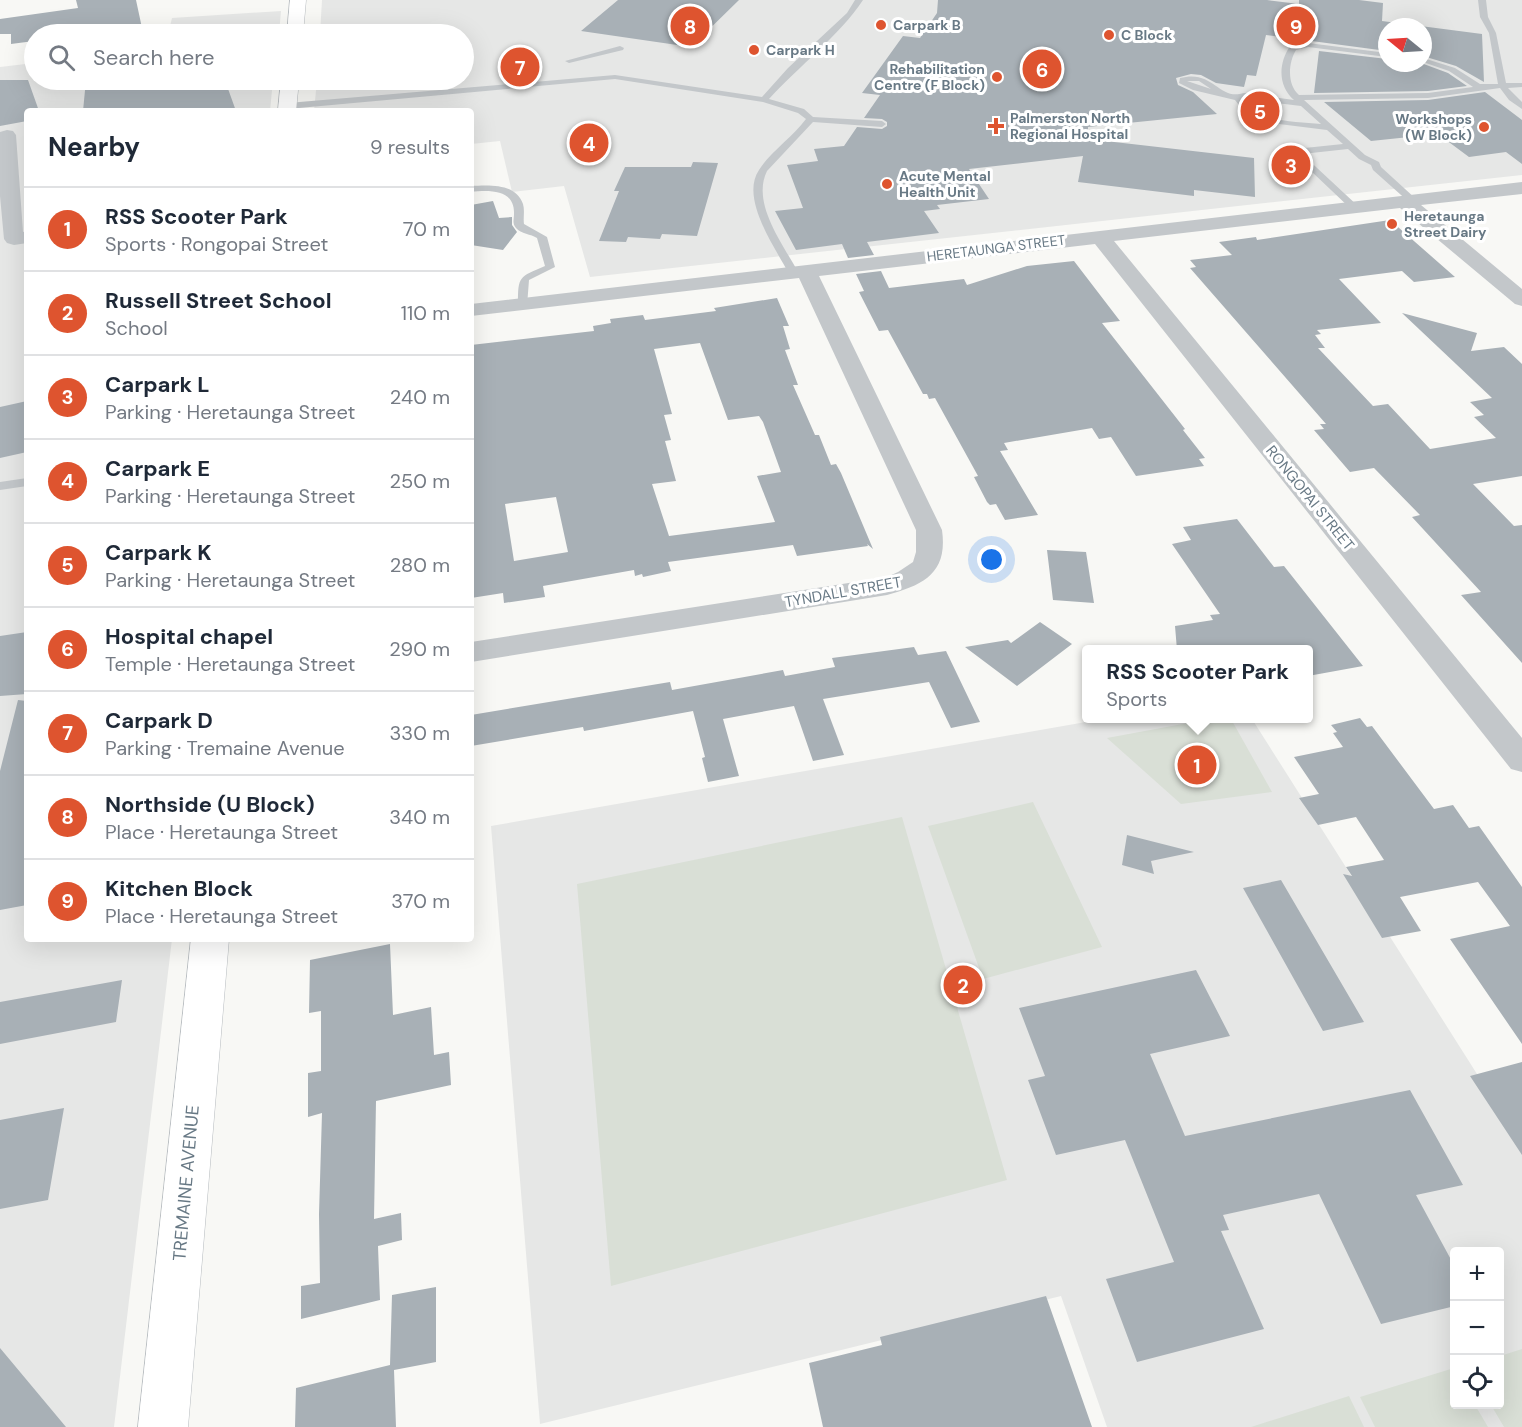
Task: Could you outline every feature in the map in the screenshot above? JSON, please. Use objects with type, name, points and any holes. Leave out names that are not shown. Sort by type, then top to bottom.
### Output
[{"type":"main road","points":[[296,24],[297,3]]},
{"type":"main road","points":[[287,108],[289,90]]},
{"type":"main road","name":"TREMAINE AVENUE","points":[[163,1427],[210,942]]},
{"type":"street","points":[[7,135],[9,192],[14,239],[24,237]]},
{"type":"street","name":"HERETAUNGA STREET","points":[[474,310],[1522,188]]},
{"type":"street","points":[[1409,201],[1522,300]]},
{"type":"street","name":"RONGOPAI STREET","points":[[1099,236],[1522,760]]},
{"type":"street","name":"TYNDALL STREET","points":[[474,652],[887,586],[907,581],[920,571],[928,560],[932,545],[929,530],[800,271]]},
{"type":"lane","points":[[765,100],[791,70],[850,14],[859,0]]},
{"type":"lane","points":[[1482,0],[1484,15],[1492,28],[1498,74],[1502,86],[1513,100],[1522,106]]},
{"type":"lane","points":[[1378,54],[1308,45],[1293,48],[1286,57],[1286,78],[1290,92],[1362,157],[1360,160],[1367,166],[1376,168],[1409,201]]},
{"type":"lane","points":[[569,61],[620,48]]},
{"type":"lane","points":[[1432,61],[1454,71],[1478,87]]},
{"type":"lane","points":[[474,89],[632,77],[765,100],[801,111],[811,119],[882,124]]},
{"type":"lane","points":[[1217,91],[1238,98],[1244,96],[1300,101],[1340,96],[1428,97],[1472,91],[1478,87],[1522,85]]},
{"type":"lane","points":[[287,108],[466,90]]},
{"type":"lane","points":[[1238,98],[1260,118],[1330,128]]},
{"type":"lane","points":[[800,271],[760,206],[756,183],[761,172],[811,119]]},
{"type":"lane","points":[[1350,147],[1296,152],[1354,207]]},
{"type":"lane","points":[[474,189],[492,187],[510,193],[517,202],[520,227],[542,237],[550,267],[525,278],[523,304]]},
{"type":"lane","points":[[0,486],[24,482]]},
{"type":"shaded area","name":"Palmerston North Regional Hospital","points":[[322,0],[1522,0],[1522,175],[590,277],[564,186],[512,192],[500,141],[474,144],[474,108],[314,108],[316,90],[474,90],[474,24],[321,24]]},
{"type":"shaded area","points":[[281,11],[280,24],[170,24],[172,18]]},
{"type":"shaded area","points":[[24,64],[24,90],[272,90],[270,108],[24,108],[24,942],[172,942],[114,1427],[0,1427],[0,67]]},
{"type":"shaded area","points":[[1082,723],[1255,723],[1522,1145],[1522,1427],[1107,1427],[1061,1296],[540,1424],[491,826]]},
{"type":"shaded area","points":[[1188,723],[1233,723],[1272,792],[1181,804],[1107,738]]},
{"type":"shaded area","points":[[1033,802],[1102,947],[983,979],[928,826]]},
{"type":"shaded area","points":[[902,817],[1007,1180],[611,1286],[577,884]]},
{"type":"shaded area","points":[[1522,1349],[1522,1427],[1504,1427],[1493,1409],[1504,1409],[1504,1355]]},
{"type":"shaded area","points":[[1450,1369],[1450,1409],[1477,1409],[1488,1427],[1375,1427],[1360,1397]]},
{"type":"shaded area","points":[[1349,1396],[1364,1427],[1251,1427]]},
{"type":"building","points":[[76,0],[136,0],[141,24],[24,24],[24,42],[11,44],[11,34],[0,34],[0,19],[78,8]]},
{"type":"building","points":[[618,0],[739,0],[691,47],[581,31]]},
{"type":"building","points":[[938,0],[1267,0],[1299,4],[1299,0],[1359,0],[1383,3],[1382,18],[1378,18],[1378,50],[1266,35],[1256,76],[1247,75],[1244,87],[1216,83],[1201,75],[1191,74],[1176,78],[1178,85],[1193,92],[1217,114],[1088,127],[1088,139],[1254,158],[1255,197],[1194,190],[1194,196],[1078,182],[1083,156],[969,169],[989,199],[937,205],[940,209],[924,211],[939,233],[867,242],[874,255],[848,258],[842,244],[796,250],[775,211],[803,208],[787,165],[818,161],[814,149],[844,146],[857,127],[882,129],[887,126],[887,122],[882,119],[864,118],[880,95],[862,93],[903,36],[920,38],[937,13]]},
{"type":"building","points":[[1432,28],[1482,34],[1484,82],[1456,66],[1432,59]]},
{"type":"building","points":[[1319,51],[1378,58],[1378,72],[1432,72],[1432,67],[1448,73],[1467,86],[1428,91],[1314,93]]},
{"type":"building","points":[[0,80],[24,80],[24,90],[32,90],[38,108],[24,108],[24,122],[0,126]]},
{"type":"building","points":[[85,90],[228,90],[235,108],[83,108]]},
{"type":"building","points":[[1485,92],[1522,120],[1522,164],[1506,152],[1469,157],[1438,134],[1371,141],[1324,102],[1428,100]]},
{"type":"building","points":[[693,162],[718,163],[697,236],[662,234],[660,239],[628,237],[626,242],[599,241],[619,191],[614,191],[625,167],[691,167]]},
{"type":"building","points":[[493,201],[499,218],[512,217],[512,225],[517,232],[503,250],[474,245],[474,204]]},
{"type":"building","points":[[1390,220],[1455,277],[1414,282],[1402,271],[1339,279],[1381,323],[1317,330],[1321,334],[1315,335],[1325,348],[1318,348],[1373,406],[1388,404],[1430,449],[1496,438],[1474,417],[1484,415],[1470,402],[1492,398],[1402,313],[1477,333],[1471,351],[1504,347],[1522,364],[1522,476],[1473,484],[1514,526],[1522,525],[1522,663],[1461,595],[1481,592],[1412,517],[1420,515],[1374,468],[1350,472],[1314,430],[1324,429],[1320,424],[1326,424],[1190,268],[1196,267],[1190,260],[1232,255],[1219,242],[1256,237],[1257,240]]},
{"type":"building","points":[[1074,261],[1120,321],[1102,323],[1185,429],[1183,430],[1205,458],[1199,459],[1204,466],[1136,476],[1111,437],[1099,439],[1092,428],[1004,443],[1008,450],[1000,451],[1038,515],[1005,520],[996,504],[990,505],[987,502],[974,477],[978,476],[935,398],[929,399],[927,394],[923,394],[888,330],[879,331],[859,292],[864,291],[856,274],[881,271],[889,288],[964,279],[967,285],[1027,266]]},
{"type":"building","points":[[777,298],[789,326],[783,326],[790,349],[785,350],[798,385],[793,385],[815,435],[819,435],[831,465],[836,464],[841,473],[873,549],[867,544],[868,546],[797,556],[793,545],[668,562],[671,571],[643,577],[642,574],[635,576],[634,570],[543,586],[545,597],[504,603],[503,593],[474,598],[474,345],[594,331],[593,326],[611,323],[610,319],[643,315],[645,320],[716,311],[714,308]],"holes":[[[700,343],[728,420],[759,416],[763,422],[781,472],[757,476],[775,522],[669,536],[652,484],[676,481],[665,441],[671,440],[664,415],[672,414],[654,349]],[[556,497],[568,552],[514,561],[505,504]]]},
{"type":"building","points":[[24,402],[24,453],[0,458],[0,407]]},
{"type":"building","points":[[1237,519],[1274,567],[1284,566],[1363,666],[1313,675],[1313,645],[1177,645],[1175,626],[1213,620],[1210,615],[1220,614],[1172,544],[1191,540],[1183,527]]},
{"type":"building","points":[[1047,550],[1086,552],[1094,603],[1053,600]]},
{"type":"building","points":[[1040,622],[1072,644],[1017,686],[965,647],[1008,640],[1011,643]]},
{"type":"building","points":[[24,632],[24,694],[0,696],[0,636]]},
{"type":"building","points":[[914,647],[918,655],[946,651],[980,722],[951,728],[929,682],[823,699],[844,755],[813,761],[794,706],[723,719],[739,776],[708,782],[702,758],[705,757],[693,711],[584,731],[583,727],[474,745],[474,715],[670,682],[672,690],[783,670],[785,676],[835,667],[832,658]]},
{"type":"building","points":[[18,700],[24,701],[24,906],[0,910],[0,771]]},
{"type":"building","points":[[1360,718],[1367,727],[1372,726],[1434,809],[1453,805],[1469,828],[1479,826],[1522,887],[1522,1044],[1450,939],[1510,926],[1478,882],[1400,897],[1421,931],[1382,938],[1343,874],[1352,876],[1346,867],[1384,860],[1356,817],[1318,825],[1299,798],[1319,794],[1294,757],[1343,747],[1333,733],[1337,732],[1331,725]]},
{"type":"building","points":[[1127,835],[1194,852],[1151,861],[1154,874],[1122,865]]},
{"type":"building","points":[[1281,880],[1364,1022],[1323,1031],[1243,888]]},
{"type":"building","points":[[390,944],[393,1015],[431,1007],[434,1055],[449,1052],[451,1085],[376,1101],[374,1219],[401,1213],[402,1240],[378,1246],[380,1300],[301,1319],[301,1286],[320,1283],[319,1214],[322,1113],[308,1117],[308,1073],[321,1071],[321,1011],[309,1013],[310,960]]},
{"type":"building","points":[[1196,970],[1230,1036],[1150,1054],[1185,1136],[1410,1090],[1463,1185],[1416,1195],[1450,1258],[1450,1307],[1381,1324],[1319,1194],[1223,1215],[1229,1230],[1221,1231],[1264,1329],[1137,1362],[1106,1279],[1174,1262],[1125,1140],[1056,1155],[1028,1080],[1045,1076],[1019,1008]]},
{"type":"building","points":[[122,980],[116,1022],[0,1044],[0,1002]]},
{"type":"building","points":[[1522,1062],[1522,1155],[1470,1076]]},
{"type":"building","points":[[64,1108],[48,1200],[0,1209],[0,1120]]},
{"type":"building","points":[[436,1287],[436,1362],[394,1370],[396,1427],[295,1427],[296,1388],[390,1365],[392,1295]]},
{"type":"building","points":[[1046,1296],[1092,1427],[823,1427],[809,1363],[882,1345],[880,1337]]},
{"type":"building","points":[[0,1348],[66,1427],[0,1427]]},
{"type":"place","name":"Carpark B","points":[[881,25]]},
{"type":"place","name":"Northside (U Block)","points":[[690,26]]},
{"type":"place","name":"Kitchen Block","points":[[1296,26]]},
{"type":"place","name":"C Block","points":[[1109,35]]},
{"type":"place","name":"Carpark H","points":[[754,50]]},
{"type":"place","name":"Carpark D","points":[[520,67]]},
{"type":"place","name":"Hospital chapel","points":[[1042,69]]},
{"type":"place","name":"Rehabilitation Centre (F Block)","points":[[997,77]]},
{"type":"place","name":"Carpark K","points":[[1260,111]]},
{"type":"place","name":"Palmerston North Regional Hospital","points":[[996,126]]},
{"type":"place","name":"Workshops (W Block)","points":[[1484,127]]},
{"type":"place","name":"Carpark E","points":[[589,143]]},
{"type":"place","name":"Carpark L","points":[[1291,165]]},
{"type":"place","name":"Acute Mental Health Unit","points":[[887,184]]},
{"type":"place","name":"Heretaunga Street Dairy","points":[[1392,224]]},
{"type":"place","name":"RSS Scooter Park","points":[[1197,765]]},
{"type":"place","name":"Russell Street School","points":[[963,985]]}]
